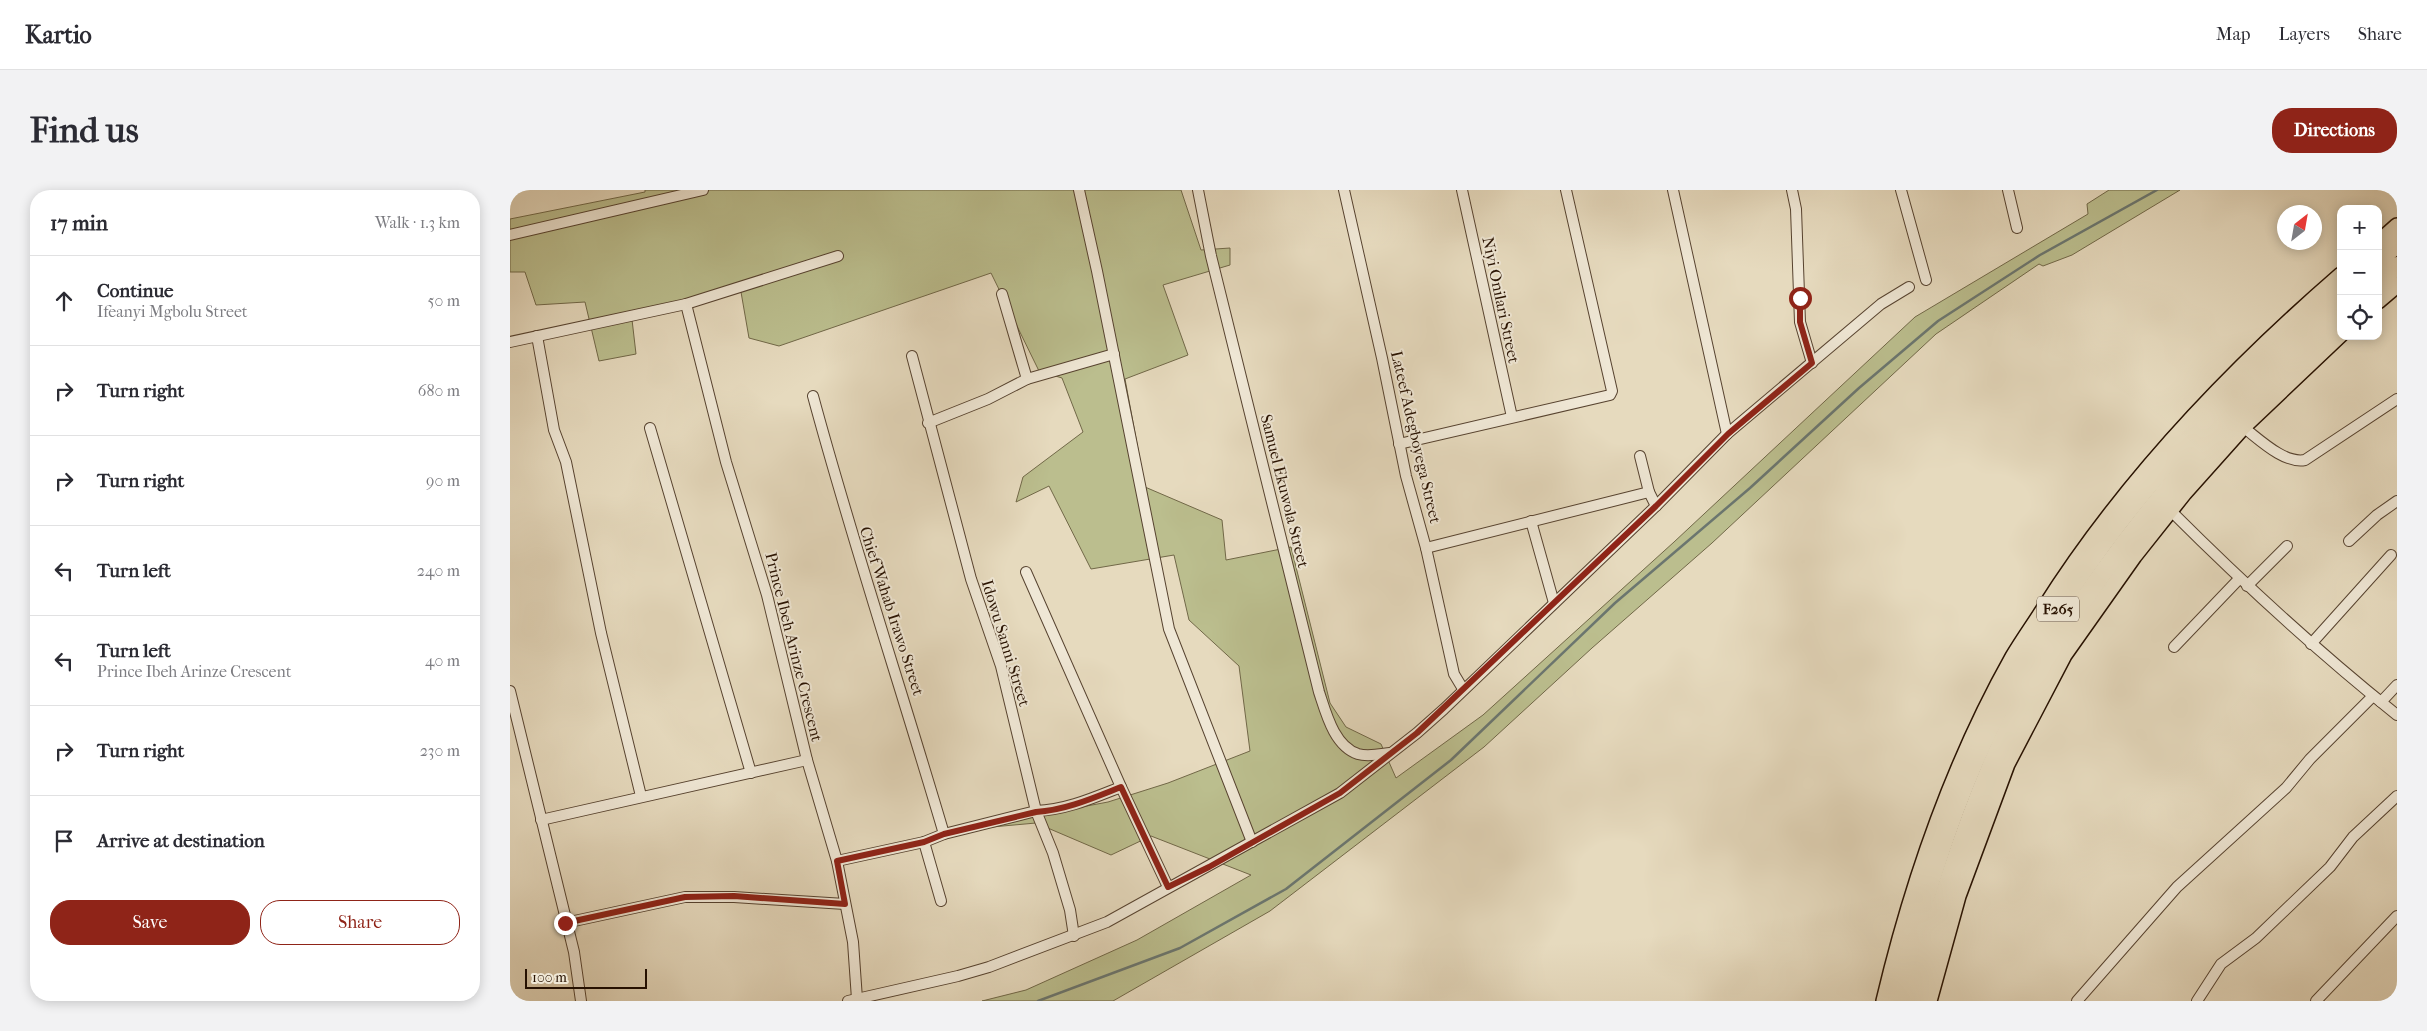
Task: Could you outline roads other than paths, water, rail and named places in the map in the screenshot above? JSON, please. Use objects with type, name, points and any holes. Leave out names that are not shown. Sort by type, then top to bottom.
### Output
[{"type":"highway","points":[[2382,257],[2397,244]]},
{"type":"highway","points":[[2382,279],[2397,266]]},
{"type":"highway","name":"F265","points":[[1897,1001],[1949,811],[2033,648],[2097,552],[2191,437],[2282,345],[2339,295]]},
{"type":"highway","name":"F265","points":[[1928,1000],[1935,922],[1971,816],[1994,761],[2037,676],[2085,600],[2168,490],[2240,409],[2337,320]]},
{"type":"main road","points":[[2382,239],[2397,226]]},
{"type":"main road","points":[[1884,1001],[1903,930],[1949,811],[1976,732],[2014,655],[2090,540],[2151,464],[2194,415],[2268,342],[2337,279]]},
{"type":"main road","points":[[2382,298],[2397,285]]},
{"type":"main road","points":[[1928,1000],[1958,896],[2010,757],[2064,655],[2101,600],[2170,510],[2243,428],[2337,338]]},
{"type":"street","points":[[510,235],[703,190]]},
{"type":"street","points":[[1079,190],[1098,271],[1169,629],[1252,842]]},
{"type":"street","name":"Samuel Ekuwola Street","points":[[1198,190],[1211,256],[1324,707],[1335,733],[1350,750],[1360,755],[1391,753]]},
{"type":"street","name":"Lateef Adegboyega Street","points":[[1344,190],[1382,358],[1399,444],[1426,548],[1454,674],[1463,689]]},
{"type":"street","name":"Niyi Onilari Street","points":[[1462,190],[1512,417]]},
{"type":"street","points":[[1399,444],[1610,395],[1612,391],[1566,190]]},
{"type":"street","points":[[1674,190],[1693,284],[1728,434]]},
{"type":"street","points":[[1792,190],[1796,209],[1800,322],[1812,363]]},
{"type":"street","points":[[1901,190],[1926,280]]},
{"type":"street","points":[[2008,190],[2017,228]]},
{"type":"street","points":[[510,342],[686,304],[838,256]]},
{"type":"street","points":[[853,1000],[958,976],[1074,936],[1131,910],[1168,887],[1209,867],[1340,793],[1444,709],[1656,506],[1728,434],[1881,304],[1909,287]]},
{"type":"street","points":[[1002,294],[1027,379]]},
{"type":"street","name":"Prince Ibeh Arinze Crescent","points":[[686,304],[726,462],[767,595],[807,760],[837,861],[853,942],[853,1000]]},
{"type":"street","points":[[537,336],[554,430],[566,462],[601,633],[641,796]]},
{"type":"street","points":[[928,423],[988,399],[1027,379],[1114,354]]},
{"type":"street","name":"Idowu Sanni Street","points":[[912,356],[928,423],[971,579],[1001,666],[1036,812],[1059,870],[1070,910],[1074,936]]},
{"type":"street","name":"Chief Wahab Irawo Street","points":[[813,396],[839,492],[887,642],[944,834]]},
{"type":"street","points":[[2243,428],[2269,446],[2298,461],[2306,460],[2397,399]]},
{"type":"street","points":[[650,428],[751,773]]},
{"type":"street","points":[[1640,456],[1649,492],[1656,506]]},
{"type":"street","points":[[1426,548],[1649,492]]},
{"type":"street","points":[[2349,541],[2377,515],[2397,500]]},
{"type":"street","points":[[2170,510],[2243,582],[2311,644],[2397,715]]},
{"type":"street","points":[[1531,521],[1554,604]]},
{"type":"street","points":[[2174,647],[2243,582],[2287,546]]},
{"type":"street","points":[[2311,644],[2391,555]]},
{"type":"street","points":[[1026,572],[1121,787],[1168,887]]},
{"type":"street","points":[[2077,1001],[2177,887],[2286,788],[2310,759],[2377,699],[2397,686]]},
{"type":"street","points":[[510,692],[565,923],[574,952],[581,1001]]},
{"type":"street","points":[[541,820],[807,760]]},
{"type":"street","points":[[837,861],[924,842],[944,834],[1036,812],[1050,811],[1077,804],[1121,787]]},
{"type":"street","points":[[2197,1001],[2221,964],[2244,949],[2303,893],[2330,867],[2353,837],[2397,796]]},
{"type":"street","points":[[924,842],[941,901]]},
{"type":"street","points":[[565,923],[685,897],[734,896],[845,904]]},
{"type":"street","points":[[2316,1001],[2397,916]]},
{"type":"waterway","points":[[1038,1001],[1180,948],[1286,889],[1451,760],[1615,603],[1750,488],[1859,388],[1938,321],[2040,255],[2157,190]]}]
